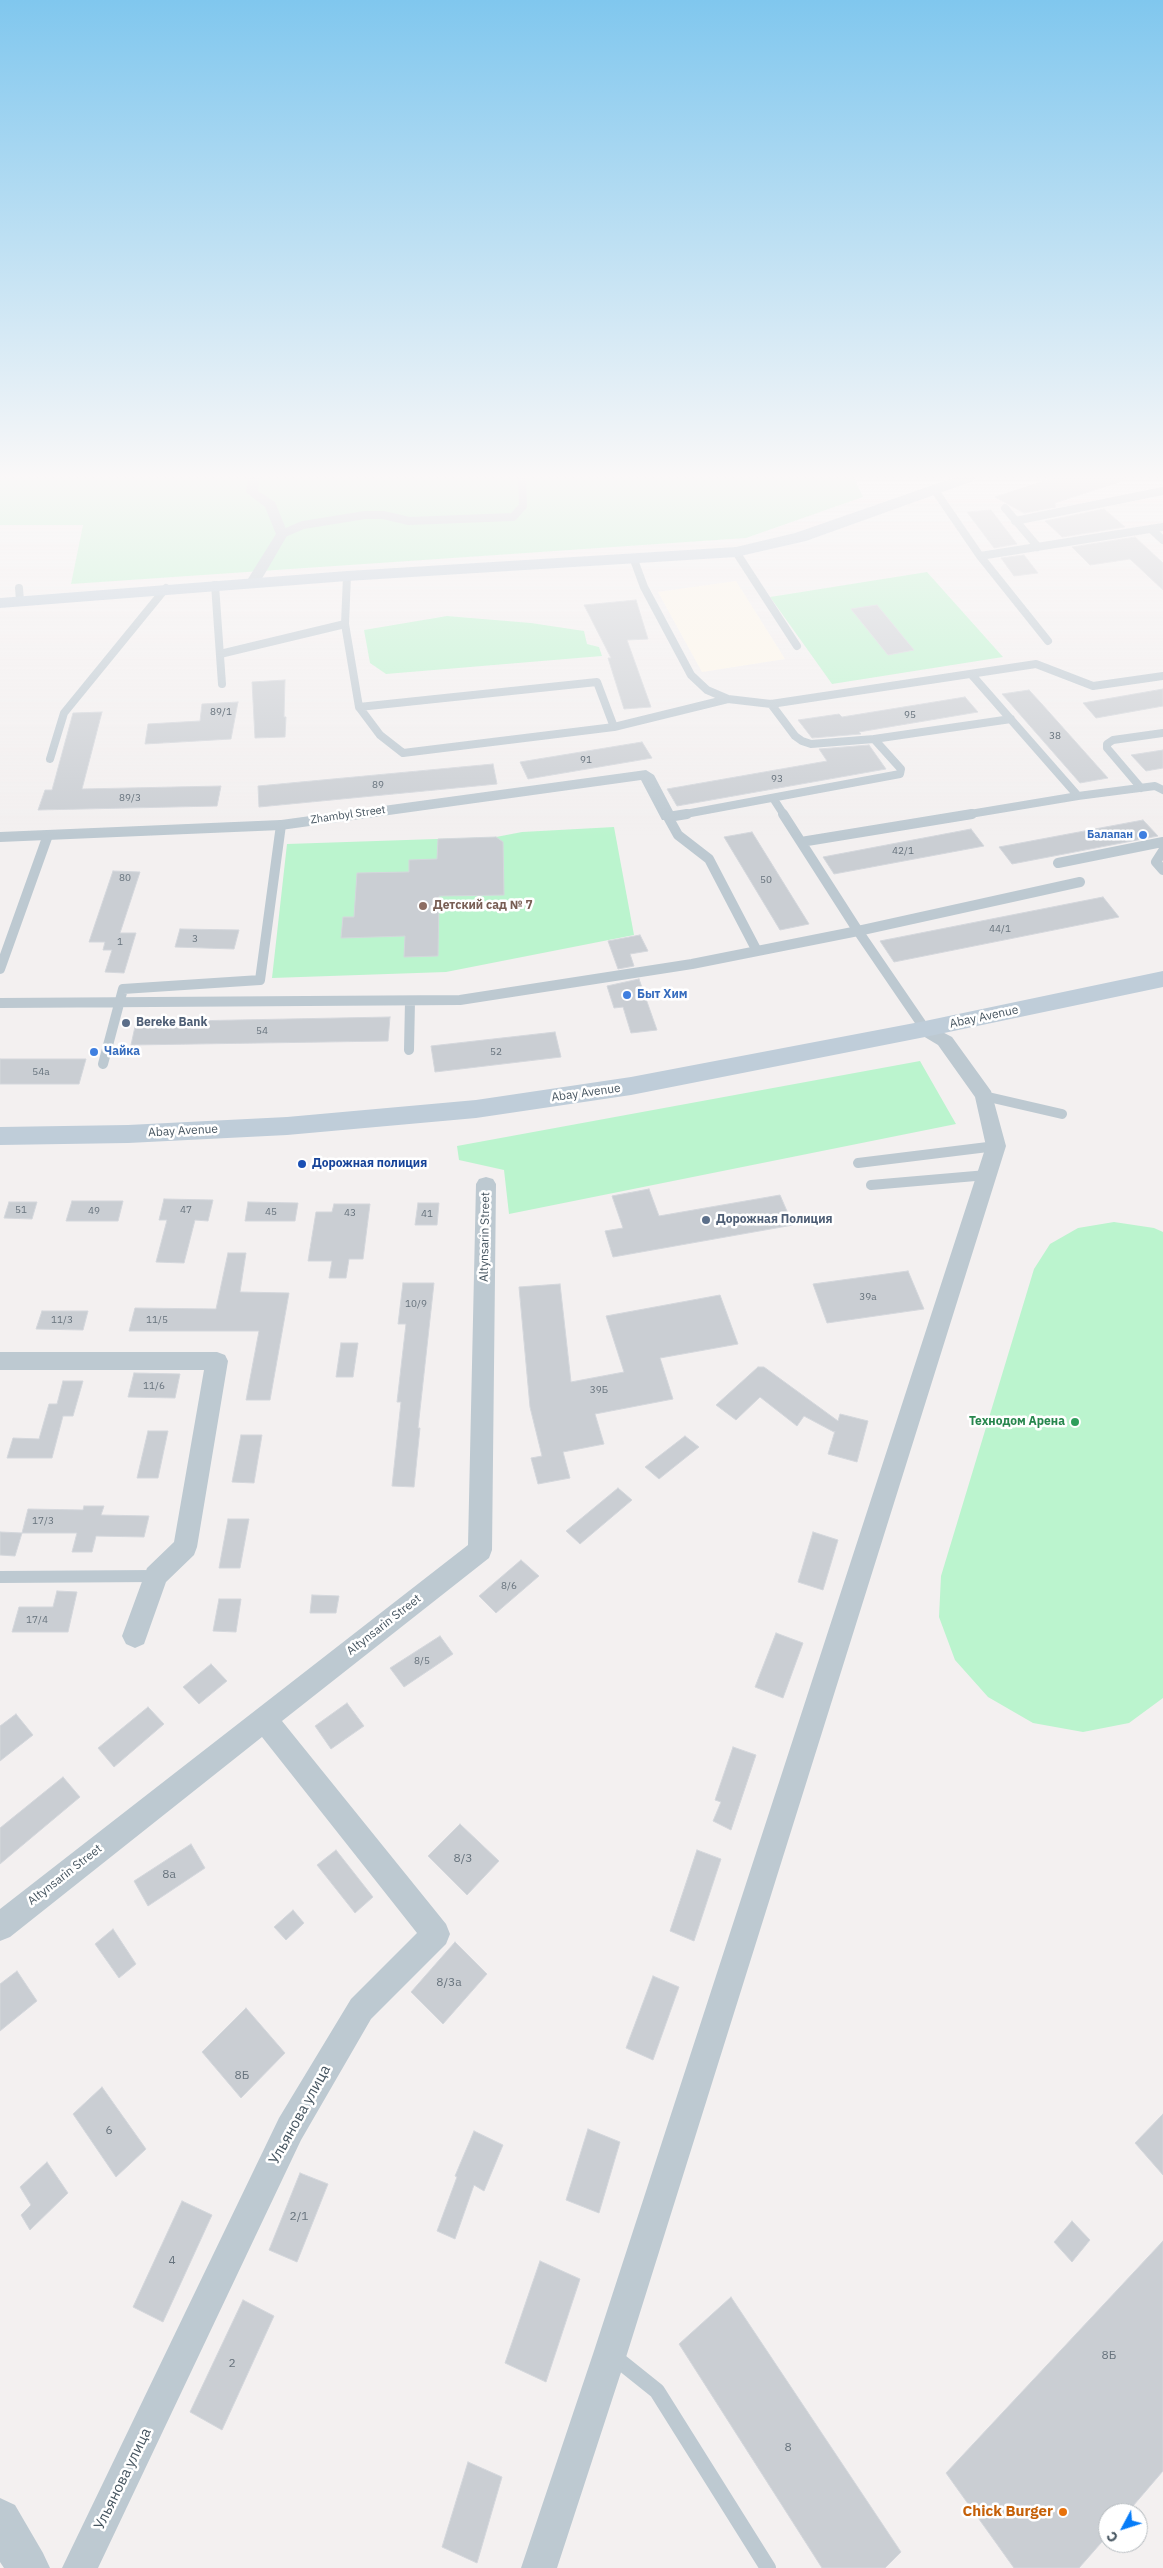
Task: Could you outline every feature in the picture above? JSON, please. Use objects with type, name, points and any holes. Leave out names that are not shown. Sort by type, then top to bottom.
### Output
[{"type":"main road","points":[[0,603],[13,598]]},
{"type":"main road","name":"Abay Avenue","points":[[0,1152],[125,1151],[287,1142],[479,1125],[637,1101],[935,1035],[1163,978]]},
{"type":"main road","name":"Abay Avenue","points":[[0,1136],[128,1134],[287,1126],[476,1109],[631,1086],[1163,995]]},
{"type":"street","name":"Zhambyl Street","points":[[0,838],[280,825],[646,774],[668,817]]},
{"type":"street","points":[[540,2568],[996,1146],[984,1096],[935,1035]]},
{"type":"street","name":"Altynsarin Street","points":[[0,1927],[480,1550],[486,1184]]},
{"type":"street","points":[[0,1361],[217,1361],[185,1547],[156,1576],[135,1636]]},
{"type":"street","name":"Ульянова улица","points":[[80,2568],[290,2129],[361,2009],[436,1934],[264,1719]]},
{"type":"street","points":[[0,2520],[28,2568]]},
{"type":"lane","points":[[50,758],[64,713],[158,598]]},
{"type":"lane","points":[[216,598],[222,684]]},
{"type":"lane","points":[[346,598],[345,624],[359,707],[380,735],[403,753],[614,727],[728,699]]},
{"type":"lane","points":[[650,598],[691,675],[707,690],[728,699],[771,704],[1036,664],[1093,686],[1163,676]]},
{"type":"lane","points":[[766,598],[797,646]]},
{"type":"lane","points":[[1013,598],[1048,641]]},
{"type":"lane","points":[[220,654],[345,624]]},
{"type":"lane","points":[[971,674],[1078,796]]},
{"type":"lane","points":[[359,707],[597,682],[614,727]]},
{"type":"lane","points":[[771,704],[795,736],[811,744],[874,739],[1010,719]]},
{"type":"lane","points":[[1141,788],[1107,748],[1107,744],[1113,740],[1163,733]]},
{"type":"lane","points":[[757,951],[709,859],[678,835],[668,817],[900,774],[901,769],[874,739]]},
{"type":"lane","points":[[801,842],[1078,796],[1155,786],[1163,790]]},
{"type":"lane","points":[[773,798],[858,931],[935,1035]]},
{"type":"lane","points":[[103,1064],[123,989],[260,980],[280,825]]},
{"type":"lane","points":[[0,969],[48,835]]},
{"type":"lane","points":[[1058,863],[1163,842]]},
{"type":"lane","points":[[1163,851],[1156,862],[1163,870]]},
{"type":"lane","points":[[0,1003],[460,1000],[692,964],[858,931],[1080,882]]},
{"type":"lane","points":[[409,1050],[410,1001]]},
{"type":"lane","points":[[984,1096],[1062,1114]]},
{"type":"lane","points":[[858,1163],[996,1146]]},
{"type":"lane","points":[[871,1185],[987,1175]]},
{"type":"lane","points":[[0,1577],[156,1576]]},
{"type":"lane","points":[[610,2354],[657,2391],[768,2568]]},
{"type":"shaded area","points":[[661,598],[747,598],[785,659],[702,672]]},
{"type":"green space","points":[[771,598],[950,598],[1003,657],[832,684]]},
{"type":"green space","points":[[447,616],[531,623],[584,631],[587,644],[599,647],[602,656],[386,674],[370,663],[364,630]]},
{"type":"green space","points":[[614,827],[634,935],[446,972],[272,978],[287,844],[496,837],[522,832]]},
{"type":"green space","points":[[920,1061],[956,1124],[509,1214],[504,1170],[459,1160],[457,1146]]},
{"type":"green space","name":"Технодом Арена","points":[[1114,1222],[1154,1228],[1163,1232],[1163,1698],[1129,1723],[1083,1732],[1033,1723],[988,1697],[955,1660],[939,1617],[941,1576],[1034,1269],[1050,1244],[1078,1228]]},
{"type":"building","points":[[636,600],[648,639],[627,640],[651,707],[624,709],[608,658],[611,658],[584,605]]},
{"type":"building","points":[[877,605],[914,650],[888,655],[851,609]]},
{"type":"building","points":[[285,680],[285,737],[255,738],[252,682]]},
{"type":"building","points":[[1163,689],[1163,706],[1096,718],[1083,703]]},
{"type":"building","points":[[1029,690],[1108,778],[1080,783],[1002,694]]},
{"type":"building","points":[[965,697],[978,712],[859,732],[861,734],[812,738],[798,720],[839,714],[842,717]]},
{"type":"building","points":[[238,702],[231,739],[145,744],[148,724],[200,721],[202,704]]},
{"type":"building","points":[[102,712],[82,789],[221,786],[217,806],[38,810],[45,790],[52,790],[73,713]]},
{"type":"building","points":[[642,742],[652,758],[528,779],[520,762]]},
{"type":"building","points":[[869,745],[886,769],[677,806],[667,789],[827,761],[819,749]]},
{"type":"building","points":[[1163,750],[1163,768],[1146,771],[1131,755]]},
{"type":"building","points":[[493,764],[497,784],[259,807],[258,786]]},
{"type":"building","points":[[1143,820],[1158,836],[1012,864],[999,847]]},
{"type":"building","points":[[971,829],[984,846],[834,874],[823,857]]},
{"type":"building","points":[[752,832],[809,924],[780,930],[724,837]]},
{"type":"building","name":"Детский сад № 7","points":[[496,837],[503,842],[504,895],[439,896],[438,956],[404,957],[405,936],[341,938],[343,917],[354,917],[357,873],[409,872],[409,860],[437,859],[438,839]]},
{"type":"building","points":[[113,871],[140,872],[120,933],[136,933],[124,973],[105,972],[112,950],[103,950],[105,942],[89,942]]},
{"type":"building","points":[[1103,897],[1119,917],[894,962],[880,941]]},
{"type":"building","points":[[180,929],[239,930],[234,949],[175,947]]},
{"type":"building","points":[[640,935],[648,951],[630,954],[634,966],[618,969],[608,941]]},
{"type":"building","points":[[639,979],[657,1030],[631,1033],[623,1007],[614,1008],[607,986]]},
{"type":"building","points":[[390,1017],[388,1041],[131,1045],[136,1022]]},
{"type":"building","points":[[555,1032],[561,1057],[435,1072],[431,1046]]},
{"type":"building","points":[[0,1059],[86,1059],[79,1084],[0,1084]]},
{"type":"building","name":"Дорожная Полиция","points":[[649,1189],[659,1216],[780,1195],[793,1225],[613,1257],[605,1231],[623,1228],[612,1196]]},
{"type":"building","points":[[164,1199],[213,1200],[208,1221],[195,1220],[184,1263],[156,1262],[167,1220],[159,1220]]},
{"type":"building","points":[[72,1201],[123,1201],[118,1221],[66,1221]]},
{"type":"building","points":[[9,1202],[37,1202],[32,1219],[4,1218]]},
{"type":"building","points":[[248,1202],[298,1203],[295,1221],[245,1221]]},
{"type":"building","points":[[418,1203],[439,1203],[437,1225],[415,1225]]},
{"type":"building","points":[[334,1204],[370,1204],[363,1259],[349,1259],[346,1278],[329,1278],[332,1261],[308,1261],[316,1212],[332,1212]]},
{"type":"building","points":[[228,1253],[246,1253],[240,1292],[289,1293],[270,1400],[246,1400],[259,1331],[129,1331],[135,1308],[216,1309]]},
{"type":"building","points":[[908,1271],[924,1309],[827,1323],[813,1284]]},
{"type":"building","points":[[403,1283],[434,1283],[418,1428],[420,1428],[414,1487],[392,1486],[401,1402],[397,1402],[406,1324],[398,1324]]},
{"type":"building","points":[[560,1284],[571,1382],[624,1372],[606,1316],[720,1295],[738,1344],[660,1358],[673,1399],[595,1414],[604,1444],[563,1452],[570,1478],[538,1484],[531,1458],[542,1456],[530,1407],[519,1287]]},
{"type":"building","points":[[42,1311],[88,1311],[83,1330],[36,1329]]},
{"type":"building","points":[[341,1343],[358,1343],[353,1377],[336,1377]]},
{"type":"building","points":[[758,1367],[764,1367],[838,1421],[840,1414],[868,1421],[857,1462],[828,1454],[835,1431],[804,1416],[797,1426],[760,1397],[736,1420],[716,1405]]},
{"type":"building","points":[[134,1373],[180,1374],[175,1398],[128,1397]]},
{"type":"building","points":[[63,1381],[83,1381],[73,1416],[63,1416],[52,1458],[7,1458],[13,1438],[39,1439],[49,1404],[57,1404]]},
{"type":"building","points":[[148,1431],[168,1431],[158,1478],[137,1478]]},
{"type":"building","points":[[241,1435],[262,1435],[254,1483],[232,1482]]},
{"type":"building","points":[[685,1436],[699,1447],[659,1479],[645,1467]]},
{"type":"building","points":[[618,1488],[632,1500],[580,1544],[566,1531]]},
{"type":"building","points":[[84,1506],[104,1506],[101,1515],[149,1516],[144,1537],[96,1536],[92,1552],[72,1552],[77,1533],[22,1533],[28,1509],[83,1510]]},
{"type":"building","points":[[228,1519],[249,1519],[240,1568],[219,1568]]},
{"type":"building","points":[[0,1532],[22,1533],[15,1556],[0,1555]]},
{"type":"building","points":[[813,1532],[838,1540],[823,1590],[798,1582]]},
{"type":"building","points":[[521,1560],[539,1576],[496,1613],[479,1596]]},
{"type":"building","points":[[57,1591],[77,1592],[68,1632],[12,1632],[19,1607],[53,1607]]},
{"type":"building","points":[[312,1595],[339,1596],[336,1613],[310,1613]]},
{"type":"building","points":[[219,1599],[241,1599],[236,1632],[213,1631]]},
{"type":"building","points":[[776,1633],[803,1643],[783,1698],[755,1687]]},
{"type":"building","points":[[440,1636],[453,1654],[404,1687],[390,1668]]},
{"type":"building","points":[[211,1664],[227,1681],[199,1704],[183,1687]]},
{"type":"building","points":[[347,1703],[364,1726],[331,1749],[315,1726]]},
{"type":"building","points":[[148,1707],[164,1724],[114,1767],[98,1748]]},
{"type":"building","points":[[16,1714],[33,1735],[0,1761],[0,1726]]},
{"type":"building","points":[[733,1747],[756,1755],[731,1830],[713,1821],[721,1802],[715,1800]]},
{"type":"building","points":[[63,1777],[80,1797],[0,1864],[0,1828]]},
{"type":"building","points":[[460,1824],[499,1861],[467,1895],[428,1856]]},
{"type":"building","points":[[191,1844],[205,1868],[148,1906],[134,1881]]},
{"type":"building","points":[[336,1850],[373,1897],[355,1913],[317,1865]]},
{"type":"building","points":[[697,1850],[721,1859],[694,1941],[670,1931]]},
{"type":"building","points":[[293,1910],[304,1923],[286,1940],[274,1927]]},
{"type":"building","points":[[113,1929],[136,1964],[119,1978],[95,1944]]},
{"type":"building","points":[[455,1942],[487,1974],[443,2024],[411,1992]]},
{"type":"building","points":[[17,1971],[37,2001],[0,2031],[0,1984]]},
{"type":"building","points":[[653,1976],[679,1987],[653,2060],[626,2048]]},
{"type":"building","points":[[246,2008],[285,2053],[241,2098],[202,2052]]},
{"type":"building","points":[[102,2087],[146,2149],[116,2177],[73,2114]]},
{"type":"building","points":[[1163,2114],[1163,2175],[1135,2143]]},
{"type":"building","points":[[588,2129],[620,2142],[599,2213],[566,2200]]},
{"type":"building","points":[[474,2131],[503,2145],[484,2191],[474,2185],[455,2239],[437,2231],[457,2177],[455,2176]]},
{"type":"building","points":[[47,2162],[68,2193],[30,2230],[21,2215],[31,2205],[20,2187]]},
{"type":"building","points":[[300,2173],[328,2184],[297,2262],[269,2250]]},
{"type":"building","points":[[182,2201],[212,2215],[163,2322],[133,2307]]},
{"type":"building","points":[[1072,2221],[1090,2240],[1072,2262],[1054,2242]]},
{"type":"building","points":[[1163,2241],[1163,2471],[1136,2503],[1098,2503],[1098,2546],[1079,2568],[1014,2568],[946,2473]]},
{"type":"building","points":[[540,2261],[580,2279],[546,2382],[505,2363]]},
{"type":"building","points":[[731,2297],[901,2552],[885,2568],[822,2568],[679,2344]]},
{"type":"building","points":[[243,2300],[274,2316],[222,2430],[190,2412]]},
{"type":"building","points":[[468,2462],[502,2477],[477,2563],[442,2547]]},
{"type":"place","name":"Балапан","points":[[1143,835]]},
{"type":"place","name":"Детский сад № 7","points":[[423,906]]},
{"type":"place","name":"Быт Хим","points":[[627,995]]},
{"type":"place","name":"Bereke Bank","points":[[126,1023]]},
{"type":"place","name":"Чайка","points":[[94,1052]]},
{"type":"place","name":"Дорожная полиция","points":[[302,1164]]},
{"type":"place","name":"Дорожная Полиция","points":[[706,1220]]},
{"type":"place","name":"Технодом Арена","points":[[1075,1422]]},
{"type":"place","name":"Chick Burger","points":[[1063,2512]]}]
